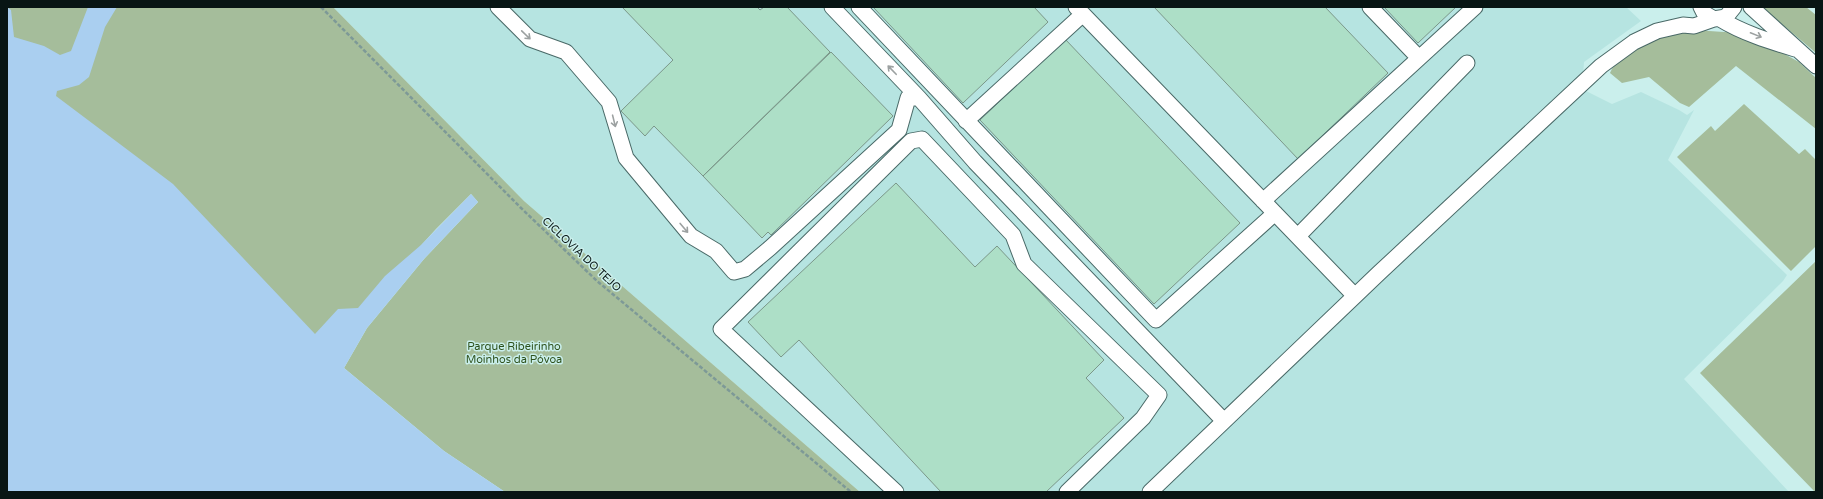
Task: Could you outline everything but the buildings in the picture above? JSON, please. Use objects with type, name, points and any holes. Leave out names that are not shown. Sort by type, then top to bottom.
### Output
[{"type":"street","points":[[498,7],[530,39],[566,52],[609,102],[626,158],[691,236],[716,251],[734,272],[745,269],[770,248],[899,130],[908,98],[919,98]]},
{"type":"street","points":[[832,7],[919,98],[975,162],[1224,421]]},
{"type":"street","points":[[859,7],[1156,320],[1275,213]]},
{"type":"street","points":[[1370,7],[1419,58]]},
{"type":"street","points":[[1263,201],[1475,7]]},
{"type":"street","points":[[1150,492],[1355,296],[1601,66],[1634,42],[1657,31],[1683,25],[1694,26],[1726,17],[1734,7]]},
{"type":"street","points":[[1751,7],[1816,66]]},
{"type":"street","points":[[1683,25],[1701,8],[1709,17],[1767,40],[1798,49]]},
{"type":"street","points":[[966,121],[1080,10],[1355,296]]},
{"type":"street","points":[[1298,236],[1467,63]]},
{"type":"street","points":[[896,492],[721,329],[911,141],[922,139],[1013,235],[1024,264],[1159,395],[1143,418],[1067,492]]},
{"type":"street","points":[[1013,235],[1032,222]]},
{"type":"path","name":"CICLOVIA DO TEJO","points":[[321,7],[459,147],[598,281],[851,492]]},
{"type":"shaded area","points":[[7,7],[11,10],[14,37],[44,46],[60,55],[71,51],[88,7],[117,7],[105,27],[89,77],[79,85],[57,91],[56,96],[173,184],[315,334],[338,309],[358,308],[385,276],[421,245],[471,194],[478,202],[424,259],[367,328],[344,368],[444,451],[505,492],[7,492]]},
{"type":"shaded area","points":[[333,7],[1626,7],[1641,21],[1584,62],[1582,89],[1612,104],[1641,92],[1687,115],[1694,110],[1668,160],[1787,275],[1783,281],[1684,379],[1789,492],[860,492],[524,201]]},
{"type":"green space","name":"Parque Ribeirinho Moinhos da Póvoa","points":[[7,7],[333,7],[524,201],[860,492],[505,492],[444,451],[344,368],[367,328],[424,259],[478,202],[471,194],[436,229],[310,368],[7,47]]},
{"type":"green space","points":[[1762,7],[1806,7],[1816,15],[1816,53]]},
{"type":"green space","points":[[1679,29],[1739,33],[1768,45],[1799,62],[1816,78],[1816,129],[1736,66],[1689,107],[1680,103],[1649,77],[1622,83],[1610,73],[1615,65],[1630,51]]},
{"type":"green space","points":[[1744,104],[1799,154],[1805,149],[1816,160],[1816,246],[1791,271],[1677,157],[1711,126],[1715,131]]},
{"type":"green space","points":[[1816,261],[1816,492],[1815,492],[1700,373]]}]
